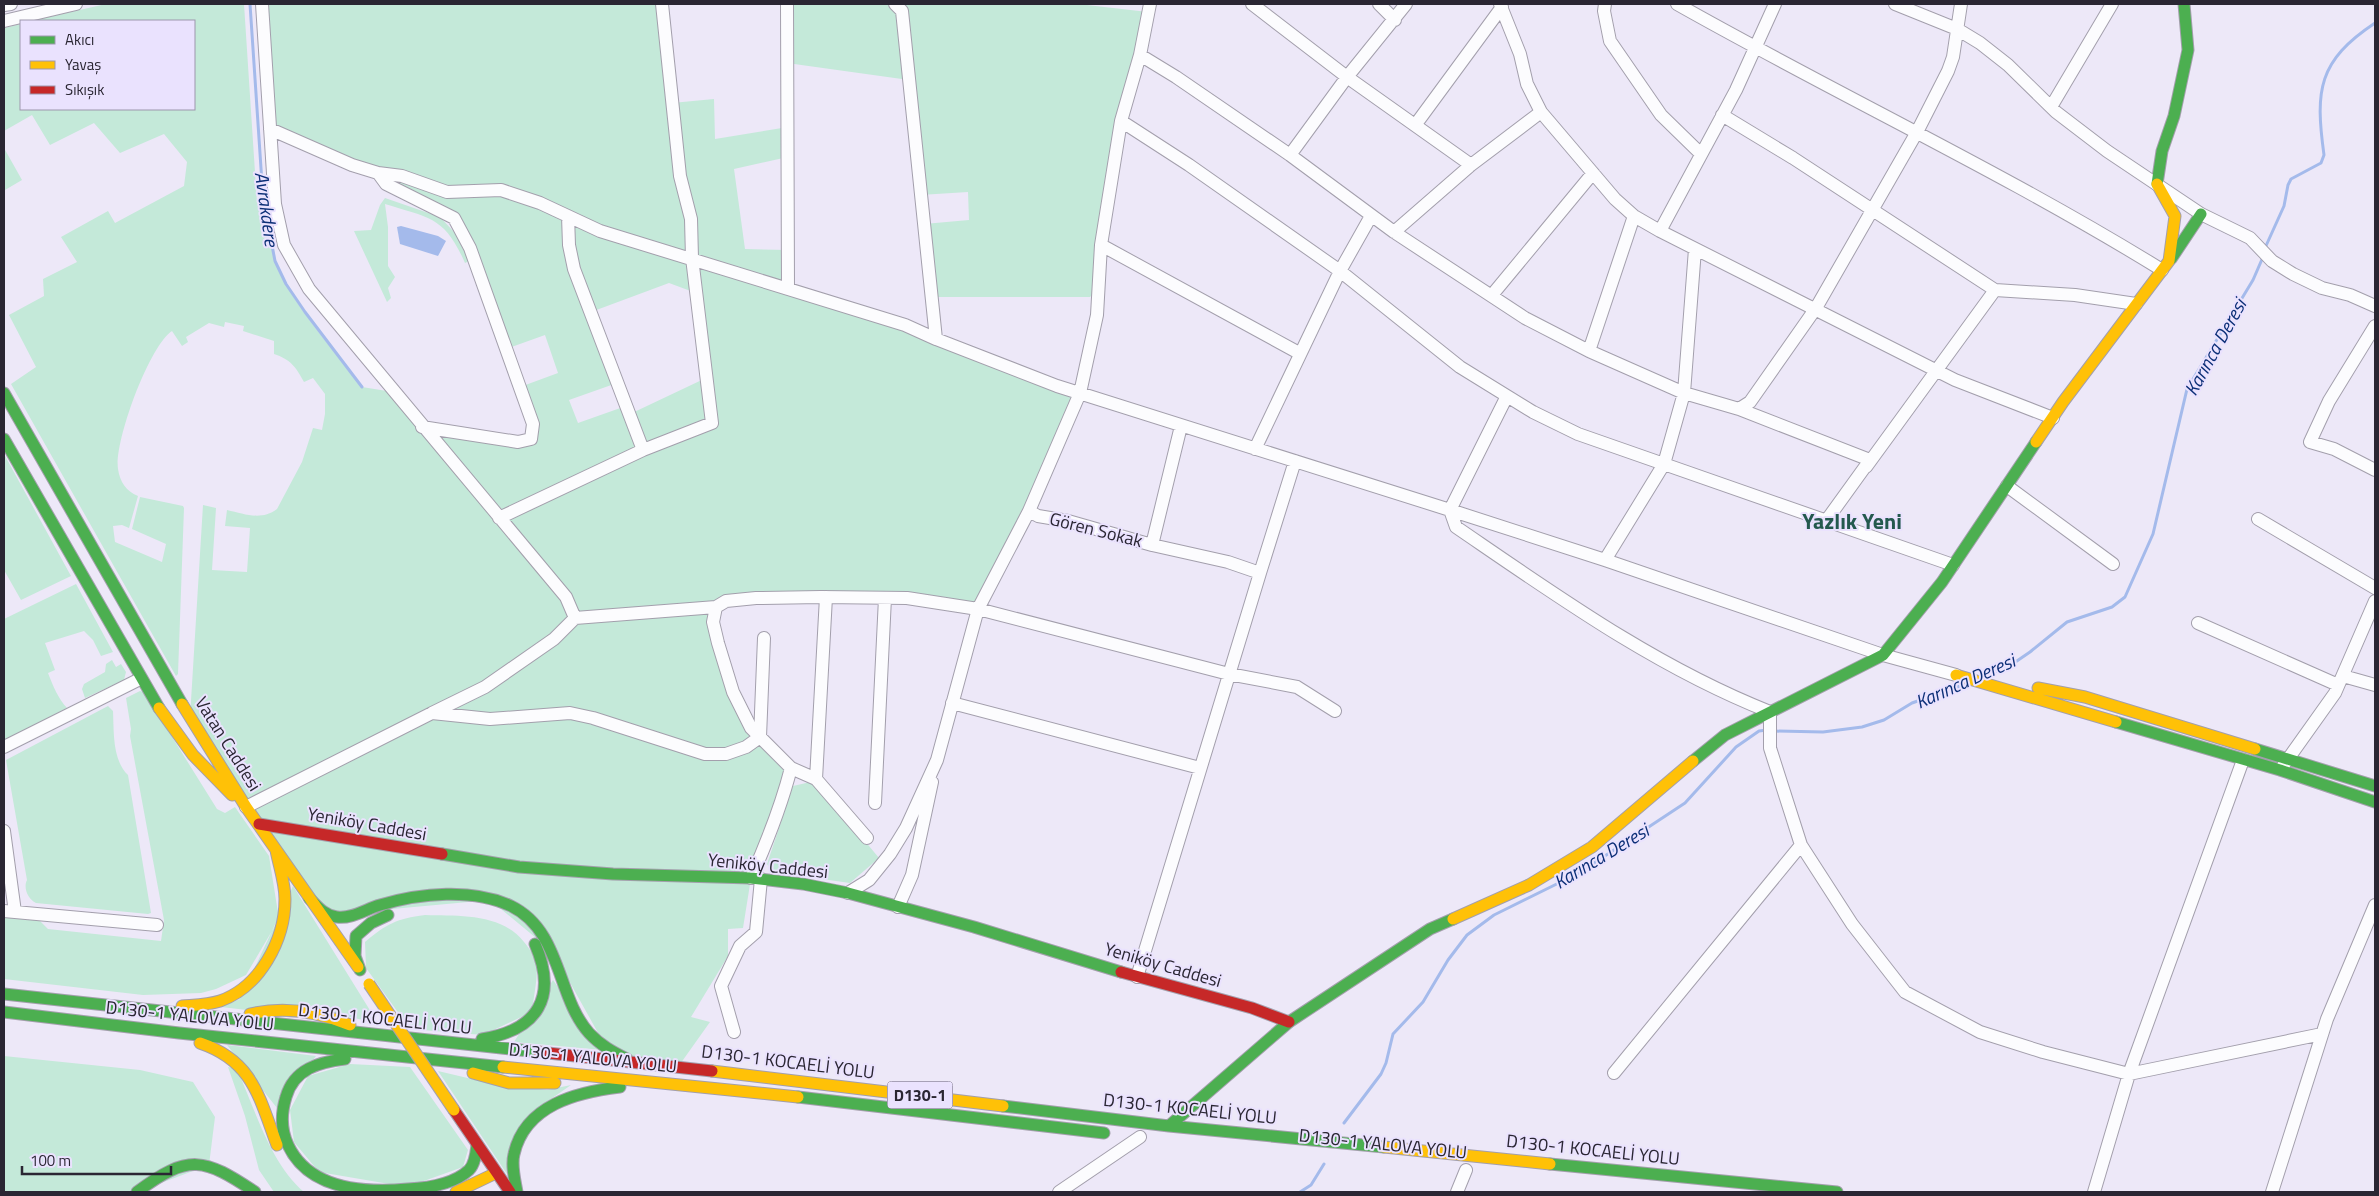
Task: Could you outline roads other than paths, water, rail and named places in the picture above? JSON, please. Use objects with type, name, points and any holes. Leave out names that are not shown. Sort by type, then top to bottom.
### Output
[{"type":"main road","points":[[2166,265],[2175,216],[2157,186],[2162,151],[2174,116],[2188,50],[2184,4]]},
{"type":"main road","points":[[1169,1126],[1289,1022],[1430,929],[1529,885],[1592,847],[1639,804],[1726,735],[1770,718],[1883,654],[1953,565],[2053,418],[2166,265],[2201,214]]},
{"type":"main road","name":"Vatan Caddesi","points":[[4,393],[165,676],[246,807]]},
{"type":"main road","name":"Vatan Caddesi","points":[[4,439],[140,679],[180,738],[214,779],[246,807]]},
{"type":"main road","points":[[1956,675],[2003,685],[2085,697],[2375,786]]},
{"type":"main road","points":[[2003,685],[2078,710],[2280,770],[2375,802]]},
{"type":"main road","points":[[246,807],[360,970],[507,1190]]},
{"type":"main road","name":"Yeniköy Caddesi","points":[[259,824],[519,868],[613,874],[756,879],[802,884],[848,893],[974,927],[1137,977],[1252,1008],[1289,1022]]},
{"type":"main road","points":[[114,1006],[206,1004],[226,999],[245,987],[262,968],[276,945],[282,926],[285,899],[276,850]]},
{"type":"main road","points":[[309,898],[327,915],[335,917],[353,916],[405,897],[432,895],[490,900],[512,907],[530,919],[543,934],[584,1027],[607,1048],[635,1063]]},
{"type":"main road","points":[[360,970],[355,956],[356,936],[371,923],[387,915],[403,912]]},
{"type":"main road","points":[[437,1042],[502,1037],[522,1029],[532,1020],[540,1006],[545,991],[545,977],[543,961],[536,946],[522,929]]},
{"type":"main road","name":"D130-1 KOCAELİ YOLU","points":[[4,994],[227,1020],[635,1063],[1169,1126],[1837,1192]]},
{"type":"main road","points":[[227,1020],[253,1013],[292,1009],[331,1016],[374,1036]]},
{"type":"main road","name":"D130-1 YALOVA YOLU","points":[[4,1012],[392,1056],[599,1076],[1155,1138]]},
{"type":"main road","points":[[4,1016],[166,1037],[214,1046],[230,1055],[243,1067],[256,1090],[278,1150],[292,1172]]},
{"type":"main road","points":[[392,1056],[321,1060],[296,1078],[288,1089],[281,1106],[281,1124],[285,1141],[302,1166],[319,1178],[336,1185],[358,1190],[402,1192],[442,1185],[465,1174],[474,1163],[478,1146]]},
{"type":"main road","points":[[440,1060],[468,1072],[509,1083],[549,1084],[599,1076]]},
{"type":"main road","points":[[517,1192],[514,1154],[518,1142],[533,1118],[559,1100],[576,1094],[618,1087],[724,1090]]},
{"type":"main road","points":[[137,1192],[160,1176],[180,1167],[198,1164],[209,1165],[256,1192]]},
{"type":"main road","points":[[456,1192],[496,1173]]},
{"type":"street","points":[[4,5],[11,4]]},
{"type":"street","points":[[4,21],[76,4]]},
{"type":"street","points":[[262,4],[276,204],[284,245],[309,289],[422,427],[566,597],[575,618]]},
{"type":"street","points":[[499,518],[643,450],[712,423],[692,258],[691,218],[680,176],[662,4]]},
{"type":"street","points":[[787,4],[788,288]]},
{"type":"street","points":[[1029,511],[1080,392],[1098,315],[1101,245],[1121,121],[1140,55],[1150,4]]},
{"type":"street","points":[[1252,4],[1347,77],[1416,124],[1471,165]]},
{"type":"street","points":[[1379,4],[1395,20]]},
{"type":"street","points":[[1290,155],[1347,77],[1395,20],[1406,4]]},
{"type":"street","points":[[1605,4],[1604,11],[1610,42],[1661,115],[1701,154]]},
{"type":"street","points":[[1677,4],[1755,48],[2166,265]]},
{"type":"street","points":[[1660,231],[1722,115],[1775,4]]},
{"type":"street","points":[[1895,4],[1957,29],[1980,43],[2008,65],[2051,107],[2107,151],[2201,214],[2250,238],[2272,261],[2292,274],[2322,288],[2350,295],[2375,306]]},
{"type":"street","points":[[1739,410],[1750,402],[1816,308],[1871,209],[1917,132],[1948,71],[1955,50],[1961,4]]},
{"type":"street","points":[[2051,107],[2112,4]]},
{"type":"street","points":[[1416,124],[1501,5]]},
{"type":"street","points":[[1501,5],[1520,54],[1527,84],[1542,112],[1615,198],[1634,216],[1660,231],[1816,308],[1955,380],[2053,418]]},
{"type":"street","points":[[899,8],[936,339]]},
{"type":"street","points":[[1140,55],[1176,77],[1290,155],[1394,232],[1492,295],[1524,318],[1589,351],[1684,392],[1739,410],[1870,460],[1866,467]]},
{"type":"street","points":[[1394,232],[1471,165],[1542,112]]},
{"type":"street","points":[[1722,115],[1995,290],[2075,295],[2136,304]]},
{"type":"street","points":[[1121,121],[1189,165],[1340,271],[1460,367],[1533,412],[1578,434],[1953,565]]},
{"type":"street","points":[[270,129],[352,165],[378,173],[402,176],[447,192],[501,190],[540,203],[600,231],[692,258],[905,326],[1080,392],[1181,426],[1605,560],[1883,654],[1956,675]]},
{"type":"street","points":[[1492,295],[1593,172]]},
{"type":"street","points":[[378,173],[386,184],[454,218],[470,248],[533,424],[531,439],[518,442],[422,427]]},
{"type":"street","points":[[568,216],[569,245],[574,269],[643,450]]},
{"type":"street","points":[[1255,449],[1299,353],[1340,271],[1371,216]]},
{"type":"street","points":[[1589,351],[1634,216]]},
{"type":"street","points":[[1101,245],[1299,353]]},
{"type":"street","points":[[1605,560],[1664,464],[1684,392],[1695,248]]},
{"type":"street","points":[[1826,521],[1995,290]]},
{"type":"street","points":[[2375,326],[2329,401],[2310,442],[2334,449],[2375,470]]},
{"type":"street","points":[[1507,396],[1450,510],[1456,527],[1609,630],[1695,679],[1770,718],[1770,741],[1801,846],[1852,924],[1905,992],[1980,1032],[2043,1052],[2129,1074],[2322,1034]]},
{"type":"street","name":"Gören Sokak","points":[[937,760],[978,609],[1029,511],[1038,516],[1068,521],[1152,545],[1181,426]]},
{"type":"street","points":[[1137,977],[1295,462]]},
{"type":"street","points":[[2007,486],[2113,564]]},
{"type":"street","points":[[2258,519],[2375,588]]},
{"type":"street","points":[[1152,545],[1228,562],[1260,573]]},
{"type":"street","points":[[816,779],[826,597]]},
{"type":"street","points":[[246,807],[485,687],[554,638],[575,618],[716,606],[726,601],[756,598],[907,598],[978,609],[1229,674],[1296,687],[1335,711]]},
{"type":"street","points":[[875,803],[885,598]]},
{"type":"street","points":[[2280,770],[2340,680],[2375,601]]},
{"type":"street","points":[[716,606],[713,622],[714,629],[733,692],[751,728],[791,768],[816,779],[867,838]]},
{"type":"street","points":[[2198,622],[2340,680],[2375,685]]},
{"type":"street","points":[[760,737],[764,638]]},
{"type":"street","points":[[4,747],[140,679]]},
{"type":"street","points":[[952,703],[1200,768]]},
{"type":"street","points":[[432,714],[490,719],[570,713],[593,718],[704,754],[726,754],[746,746],[760,737]]},
{"type":"street","points":[[848,893],[868,880],[890,854],[906,828],[937,760]]},
{"type":"street","points":[[898,907],[912,875],[937,760]]},
{"type":"street","points":[[2094,1192],[2129,1074],[2243,760]]},
{"type":"street","points":[[734,1032],[721,986],[740,946],[756,932],[756,879],[784,798],[791,768]]},
{"type":"street","points":[[4,831],[9,911],[158,925]]},
{"type":"street","points":[[1614,1073],[1801,846]]},
{"type":"street","points":[[2272,1192],[2322,1034],[2375,905]]},
{"type":"street","points":[[1059,1192],[1140,1137]]},
{"type":"street","points":[[1457,1192],[1465,1170]]},
{"type":"water","points":[[401,226],[438,236],[446,241],[438,256],[400,244],[397,227]]},
{"type":"waterway","name":"Avrakdere","points":[[250,4],[263,198],[275,261],[286,284],[305,312],[362,387]]},
{"type":"waterway","name":"Karınca Deresi","points":[[2265,248],[2284,206],[2291,179],[2321,163],[2324,155],[2321,132],[2321,95],[2331,64],[2356,37],[2375,23]]},
{"type":"waterway","name":"Karınca Deresi","points":[[1985,676],[2011,665],[2067,622],[2112,607],[2125,597],[2153,534],[2187,389],[2253,280],[2263,257]]},
{"type":"waterway","name":"Karınca Deresi","points":[[1773,731],[1823,732],[1862,727],[1884,720],[1912,703],[1963,685]]},
{"type":"waterway","name":"Karınca Deresi","points":[[1344,1123],[1381,1074],[1386,1063],[1393,1034],[1423,1002],[1448,960],[1467,935],[1494,915],[1579,873],[1685,803],[1736,747],[1759,731],[1767,730]]},
{"type":"waterway","name":"Karınca Deresi","points":[[1300,1192],[1311,1185],[1324,1164]]},
{"type":"district","name":"Yazlık Yeni","points":[[1852,521]]}]
